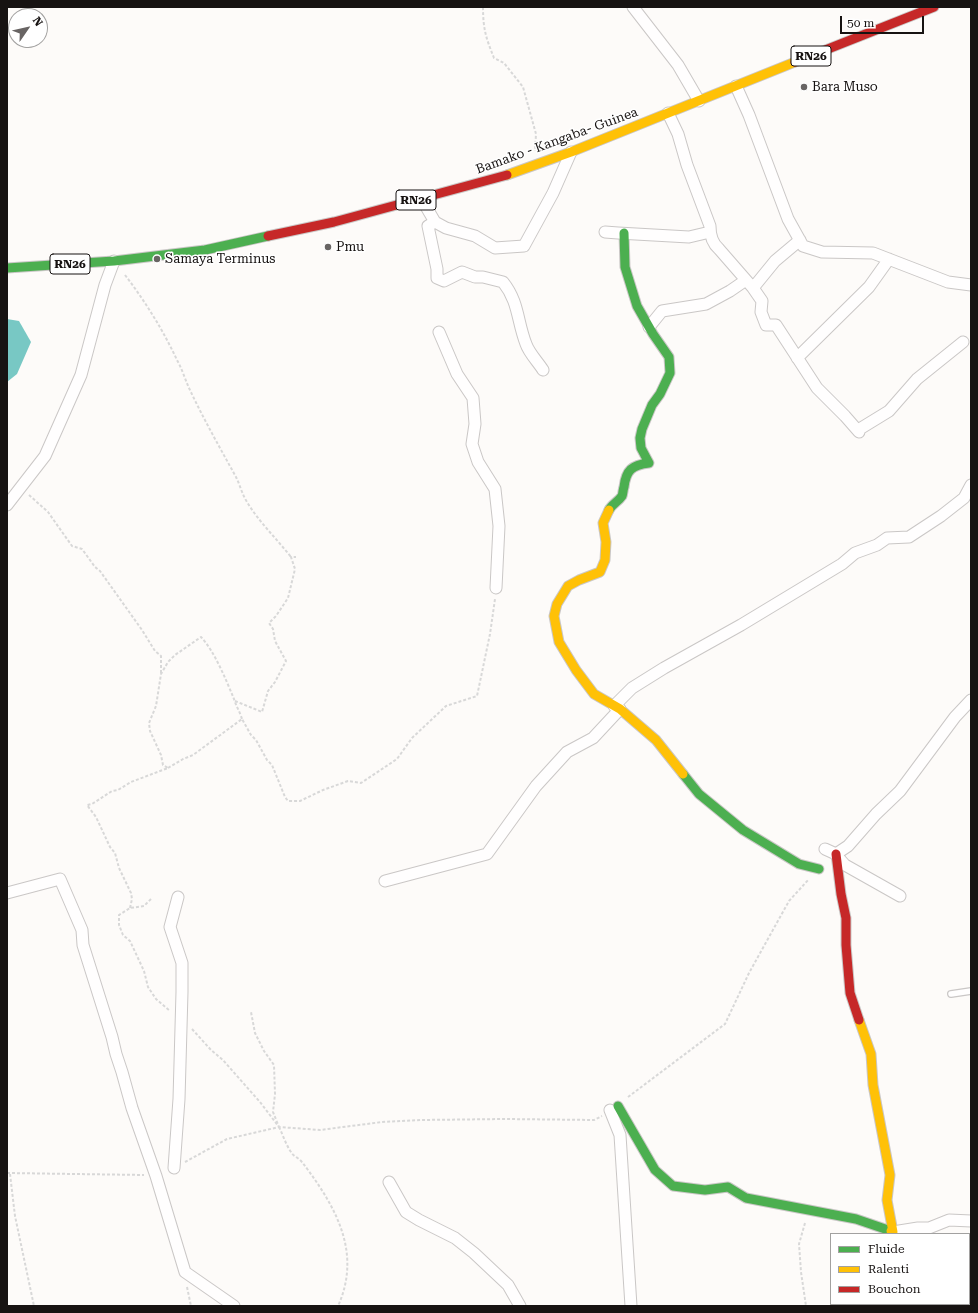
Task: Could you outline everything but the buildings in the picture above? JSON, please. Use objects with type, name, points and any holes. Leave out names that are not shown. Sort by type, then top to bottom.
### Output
[{"type":"street","points":[[633,7],[678,65],[699,101]]},
{"type":"street","name":"Bamako - Kangaba- Guinea","points":[[7,268],[114,261],[205,250],[334,222],[500,178],[572,152],[934,7]]},
{"type":"street","points":[[736,86],[749,115],[788,219],[803,246],[822,252],[873,253],[948,282],[971,285]]},
{"type":"street","points":[[668,113],[678,134],[710,226],[710,235],[714,245],[762,301],[761,312],[766,325],[776,325],[817,388],[858,431],[888,411],[917,379],[963,342]]},
{"type":"street","points":[[421,198],[435,222],[446,228],[475,236],[495,248],[524,246],[553,193],[572,152]]},
{"type":"street","points":[[435,222],[428,226],[437,269],[437,278],[444,281],[462,272],[475,277],[483,277],[503,282],[516,305],[526,345],[544,370]]},
{"type":"street","points":[[605,232],[689,237],[710,232]]},
{"type":"street","points":[[624,234],[625,267],[637,306],[669,357],[670,373],[660,394],[652,405],[642,429],[640,448],[649,462],[629,470],[625,478],[622,496],[612,506],[603,523],[606,542],[605,560],[600,572],[568,586],[557,604],[554,616],[560,642],[576,670],[594,694],[617,707],[656,740],[699,794],[736,826],[763,843],[799,864],[819,869]]},
{"type":"street","points":[[649,327],[662,310],[706,304],[730,291],[749,284],[800,240]]},
{"type":"street","points":[[797,358],[869,287],[889,259]]},
{"type":"street","points":[[7,505],[45,456],[81,375],[105,286],[114,261]]},
{"type":"street","points":[[439,332],[457,374],[473,398],[475,424],[472,444],[478,462],[495,489],[499,526],[496,588]]},
{"type":"street","points":[[385,880],[486,854],[536,786],[567,752],[593,738],[632,688],[842,564],[855,553],[877,545],[887,538],[909,537],[941,516],[964,498],[971,484]]},
{"type":"street","points":[[836,854],[848,846],[876,814],[900,791],[956,717],[971,700]]},
{"type":"street","points":[[824,849],[836,854],[845,865],[900,896]]},
{"type":"street","points":[[836,854],[841,894],[846,918],[846,945],[850,992],[871,1054],[873,1085],[890,1175],[887,1200],[893,1232]]},
{"type":"street","points":[[7,892],[60,879],[82,930],[83,945],[112,1036],[132,1108],[156,1176],[185,1272],[234,1306]]},
{"type":"street","points":[[174,1168],[179,1099],[182,1021],[182,963],[170,927],[178,897]]},
{"type":"street","points":[[614,1108],[655,1170],[673,1186],[705,1190],[728,1187],[746,1198],[856,1220],[893,1232],[918,1228],[929,1228],[949,1220],[971,1221]]},
{"type":"street","points":[[614,1108],[620,1135],[631,1306]]},
{"type":"street","points":[[389,1182],[406,1212],[455,1238],[474,1253],[508,1285],[520,1306]]},
{"type":"lane","points":[[951,994],[971,991]]},
{"type":"path","points":[[483,7],[483,24],[486,40],[494,58],[504,63],[523,87],[536,134],[533,166]]},
{"type":"path","points":[[114,261],[138,292],[162,330],[246,501],[260,521],[291,556],[295,569],[288,598],[276,616],[269,623],[273,629],[275,641],[286,661],[275,682],[268,690],[262,712],[234,700]]},
{"type":"path","points":[[20,487],[48,512],[72,546],[82,549],[110,584],[155,651],[161,656],[161,674],[156,706],[149,723],[150,731],[161,755],[163,765],[168,768]]},
{"type":"path","points":[[291,556],[296,557]]},
{"type":"path","points":[[161,674],[168,662],[175,655],[197,639],[201,638],[208,645],[230,690],[242,719],[267,760],[272,765],[288,801],[300,801],[323,790],[348,781],[361,783],[397,759],[412,738],[446,706],[477,696],[490,634],[496,588]]},
{"type":"path","points":[[130,908],[132,899],[131,893],[119,868],[115,853],[110,847],[96,817],[87,805],[92,804],[112,791],[118,790],[132,782],[168,768],[193,755],[242,719]]},
{"type":"path","points":[[174,1168],[227,1139],[279,1127],[320,1130],[382,1122],[421,1120],[594,1120],[614,1108],[725,1024],[749,973],[789,901],[819,869]]},
{"type":"path","points":[[150,899],[144,906],[130,908],[119,915],[119,925],[123,935],[130,941],[144,970],[148,987],[156,999],[193,1030],[211,1050],[223,1060],[260,1102],[279,1127]]},
{"type":"path","points":[[252,1012],[255,1033],[264,1051],[274,1065],[275,1094],[273,1112],[279,1127],[291,1153],[301,1161],[309,1171],[333,1209],[341,1227],[346,1244],[347,1279],[338,1306]]},
{"type":"path","points":[[34,1306],[15,1216],[9,1173],[156,1176]]},
{"type":"path","points":[[806,1306],[799,1244],[809,1210]]},
{"type":"path","points":[[185,1272],[191,1306]]},
{"type":"water","points":[[7,319],[19,321],[31,342],[17,374],[7,382]]},
{"type":"traffic: fast","points":[[609,510],[622,496],[628,472],[638,465],[649,463],[641,448],[640,438],[642,429],[652,405],[660,394],[670,373],[669,357],[653,334],[637,306],[625,267],[624,233]]},
{"type":"traffic: fast","points":[[7,268],[114,261],[205,250],[268,236]]},
{"type":"traffic: fast","points":[[683,774],[699,794],[743,830],[799,864],[819,869]]},
{"type":"traffic: fast","points":[[618,1106],[655,1170],[673,1186],[705,1190],[728,1187],[746,1198],[856,1219],[891,1231]]},
{"type":"traffic: slow","points":[[507,175],[571,152],[795,62]]},
{"type":"traffic: slow","points":[[609,510],[603,523],[606,542],[605,560],[600,572],[568,586],[557,604],[554,616],[559,642],[576,670],[594,694],[620,709],[656,740],[683,774]]},
{"type":"traffic: slow","points":[[859,1020],[871,1054],[873,1085],[890,1175],[887,1200],[893,1232],[891,1231]]},
{"type":"traffic: jam","points":[[795,62],[934,7]]},
{"type":"traffic: jam","points":[[268,236],[334,222],[507,175]]},
{"type":"traffic: jam","points":[[836,854],[841,894],[846,918],[846,945],[850,993],[859,1020]]},
{"type":"place","name":"Bara Muso","points":[[804,87]]},
{"type":"place","name":"Pmu","points":[[328,247]]},
{"type":"place","name":"Samaya Terminus","points":[[157,259]]}]
